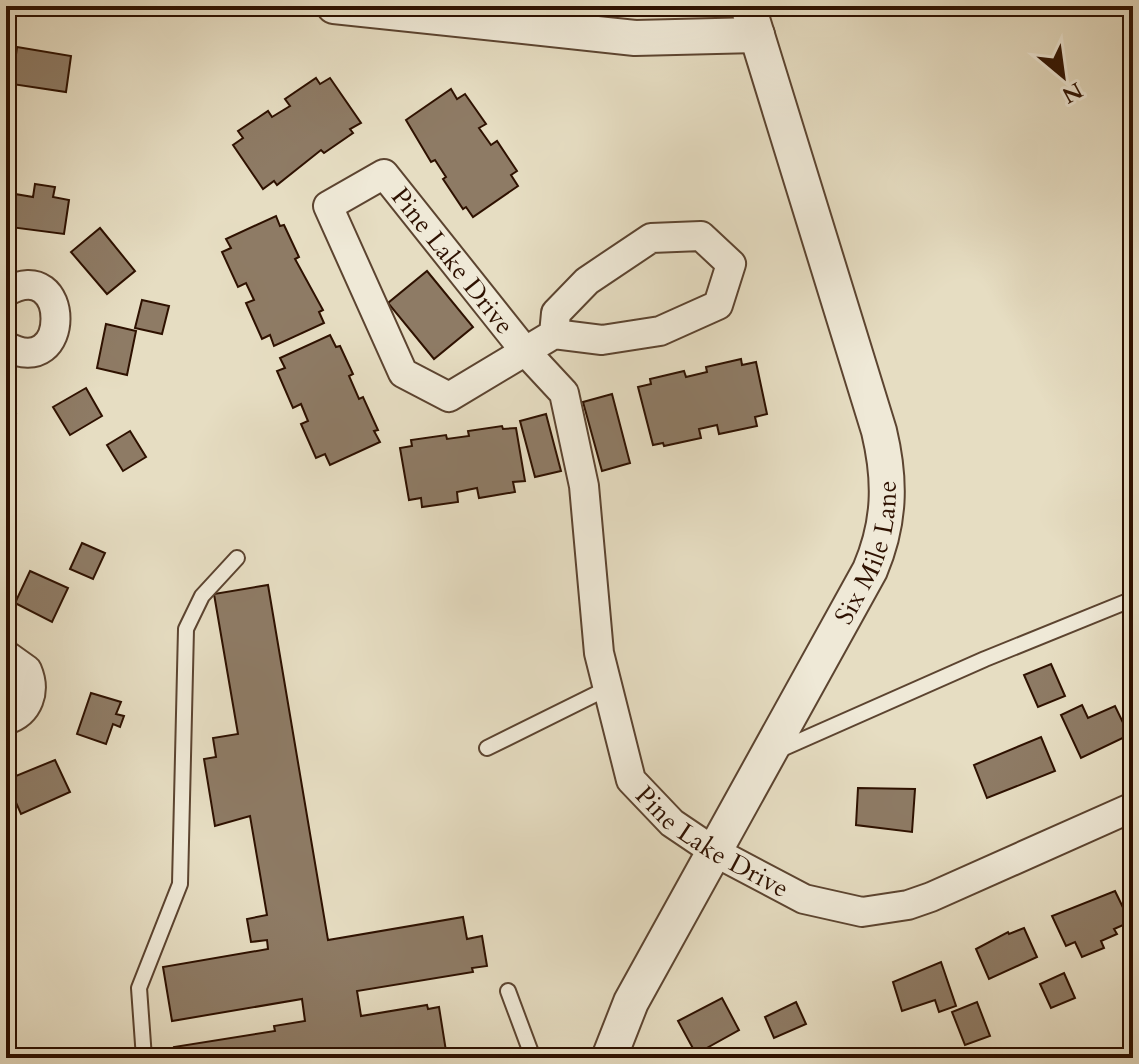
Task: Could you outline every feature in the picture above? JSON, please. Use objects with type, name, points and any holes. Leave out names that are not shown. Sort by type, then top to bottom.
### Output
[{"type":"street","points":[[334,6],[635,38],[752,21]]},
{"type":"street","name":"Six Mile Lane","points":[[609,1058],[631,1002],[870,570],[880,545],[888,499],[886,460],[879,431],[752,21]]},
{"type":"street","name":"Pine Lake Drive","points":[[525,351],[449,397],[403,373],[328,206],[384,174],[525,351],[564,393],[577,441],[599,653],[606,689],[631,780],[672,823],[715,852],[804,899],[838,909],[885,910],[931,897],[1133,807]]},
{"type":"street","points":[[525,351],[554,334],[602,340],[660,331],[718,305],[731,264],[701,236],[651,238],[587,281],[556,313],[554,334]]},
{"type":"street","points":[[6,292],[20,286],[42,290],[56,307],[58,318],[56,329],[44,346],[23,352],[6,346]]},
{"type":"street","points":[[6,655],[27,670],[32,691],[23,711],[6,720]]},
{"type":"lane","points":[[144,1058],[139,988],[180,884],[186,629],[202,596],[237,558]]},
{"type":"lane","points":[[769,754],[985,659],[1133,599]]},
{"type":"lane","points":[[487,748],[606,689]]},
{"type":"lane","points":[[508,991],[533,1058]]},
{"type":"building","points":[[17,47],[71,56],[66,92],[12,84]]},
{"type":"building","points":[[316,78],[320,84],[330,78],[361,123],[350,129],[353,133],[324,153],[321,150],[277,185],[274,181],[263,189],[233,145],[243,138],[238,131],[268,111],[272,117],[290,106],[285,99]]},
{"type":"building","points":[[451,89],[457,99],[465,94],[486,124],[479,128],[491,145],[497,141],[517,171],[511,175],[518,186],[473,217],[466,207],[463,209],[443,179],[446,177],[435,160],[431,162],[406,120]]},
{"type":"building","points":[[35,184],[55,187],[53,197],[69,200],[64,234],[10,227],[15,194],[33,197]]},
{"type":"building","points":[[276,216],[280,226],[284,225],[299,257],[295,259],[323,310],[319,312],[324,323],[274,346],[270,335],[262,339],[246,303],[254,300],[246,283],[238,287],[222,252],[231,248],[226,239]]},
{"type":"building","points":[[100,228],[135,271],[107,294],[71,252]]},
{"type":"building","points":[[427,271],[473,327],[434,359],[388,303]]},
{"type":"building","points":[[142,300],[169,306],[162,334],[135,328]]},
{"type":"building","points":[[106,324],[136,331],[127,375],[97,368]]},
{"type":"building","points":[[330,335],[336,347],[340,346],[353,374],[349,376],[359,399],[363,397],[380,442],[330,465],[325,454],[316,458],[301,424],[308,421],[301,404],[293,408],[277,371],[285,368],[280,358]]},
{"type":"building","points":[[741,359],[742,365],[756,362],[767,414],[755,417],[757,426],[719,434],[717,425],[699,429],[701,438],[664,446],[663,443],[653,445],[638,387],[651,384],[650,379],[684,371],[686,377],[707,372],[706,367]]},
{"type":"building","points":[[86,388],[102,416],[70,435],[53,407]]},
{"type":"building","points":[[612,394],[630,463],[602,471],[583,402]]},
{"type":"building","points":[[6,412],[16,414],[10,458],[6,458]]},
{"type":"building","points":[[546,414],[561,471],[535,477],[520,421]]},
{"type":"building","points":[[502,426],[503,429],[516,428],[525,481],[513,482],[515,492],[479,498],[477,488],[457,492],[458,502],[422,507],[421,498],[409,500],[400,448],[412,446],[411,440],[446,435],[447,439],[469,436],[468,431]]},
{"type":"building","points":[[130,431],[146,457],[123,471],[107,445]]},
{"type":"building","points":[[82,543],[105,553],[93,579],[70,569]]},
{"type":"building","points":[[30,571],[68,588],[52,622],[15,603]]},
{"type":"building","points":[[268,585],[328,940],[463,917],[467,939],[482,936],[487,966],[472,968],[473,972],[357,991],[361,1016],[427,1005],[428,1009],[439,1007],[446,1051],[435,1053],[436,1058],[176,1058],[174,1047],[275,1031],[274,1026],[305,1021],[302,999],[172,1021],[163,967],[268,949],[267,940],[251,942],[247,919],[267,915],[250,816],[215,826],[204,759],[216,757],[213,738],[238,734],[214,594]]},
{"type":"building","points":[[1051,664],[1065,696],[1038,707],[1024,675]]},
{"type":"building","points":[[91,693],[121,702],[116,714],[124,716],[120,727],[113,724],[106,744],[77,734]]},
{"type":"building","points":[[1082,705],[1088,718],[1115,706],[1129,735],[1081,758],[1061,715]]},
{"type":"building","points":[[1041,737],[1055,771],[987,798],[974,765]]},
{"type":"building","points":[[55,760],[70,792],[21,814],[6,780]]},
{"type":"building","points":[[858,788],[915,789],[912,832],[856,825]]},
{"type":"building","points":[[1115,891],[1130,922],[1114,929],[1117,934],[1101,941],[1104,948],[1082,957],[1075,942],[1066,946],[1052,916]]},
{"type":"building","points":[[1024,928],[1037,957],[989,979],[976,949],[1008,932]]},
{"type":"building","points":[[941,962],[956,1006],[939,1012],[935,1000],[902,1011],[893,982]]},
{"type":"building","points":[[1064,973],[1075,998],[1051,1008],[1040,984]]},
{"type":"building","points":[[722,998],[739,1030],[696,1054],[678,1021]]},
{"type":"building","points":[[796,1002],[806,1024],[774,1038],[765,1017]]},
{"type":"building","points":[[977,1002],[990,1036],[965,1045],[952,1012]]}]
